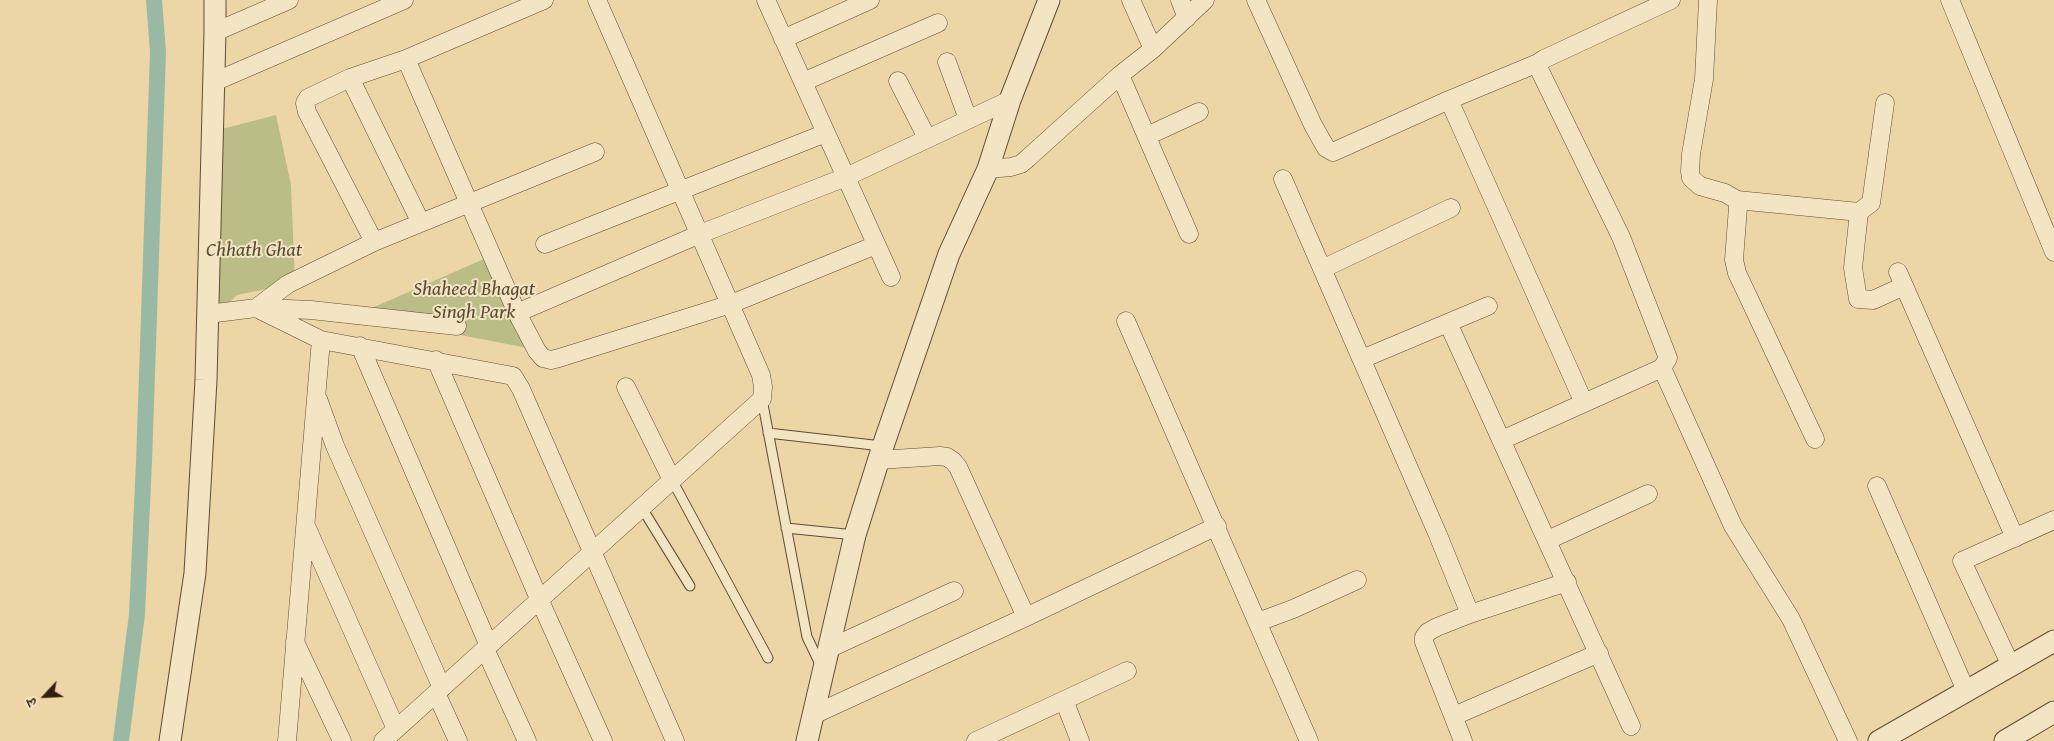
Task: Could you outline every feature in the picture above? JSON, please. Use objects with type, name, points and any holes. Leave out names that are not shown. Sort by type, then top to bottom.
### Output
[{"type":"street","points":[[170,741],[195,573],[208,314],[215,32],[214,0]]},
{"type":"street","points":[[215,32],[289,0]]},
{"type":"street","points":[[214,82],[404,0]]},
{"type":"street","points":[[374,242],[307,112],[305,103],[308,98],[350,78],[406,59],[544,0]]},
{"type":"street","points":[[305,524],[389,735],[540,601],[762,399],[761,375],[597,0]]},
{"type":"street","points":[[783,39],[870,0]]},
{"type":"street","points":[[806,741],[856,535],[881,453],[949,254],[988,169],[1010,100],[1049,0]]},
{"type":"street","points":[[1131,0],[1153,49]]},
{"type":"street","points":[[1180,0],[1187,18]]},
{"type":"street","points":[[988,169],[1021,164],[1120,75],[1153,49],[1205,0]]},
{"type":"street","points":[[1256,0],[1314,125],[1329,151],[1338,150],[1449,100],[1538,63],[1671,0]]},
{"type":"street","points":[[1708,0],[1704,79],[1690,171],[1691,178],[1700,186],[1725,192],[1737,200],[1859,212],[1871,203],[1885,103]]},
{"type":"street","points":[[1950,0],[2054,252]]},
{"type":"street","points":[[768,1],[783,39],[891,277]]},
{"type":"street","points":[[803,82],[938,23]]},
{"type":"street","points":[[406,59],[517,313],[537,351],[543,358],[551,360],[731,304],[876,245]]},
{"type":"street","points":[[947,62],[968,119]]},
{"type":"street","points":[[1502,440],[1662,368],[1668,358],[1621,237],[1539,69],[1538,63]]},
{"type":"street","points":[[1120,75],[1189,234]]},
{"type":"street","points":[[350,78],[421,223]]},
{"type":"street","points":[[898,81],[927,138]]},
{"type":"street","points":[[517,313],[700,234],[846,177],[1010,100]]},
{"type":"street","points":[[1449,100],[1584,403]]},
{"type":"street","points":[[1146,136],[1199,112]]},
{"type":"street","points":[[545,244],[826,133]]},
{"type":"street","points":[[256,308],[288,284],[374,242],[595,152]]},
{"type":"street","points":[[1283,179],[1438,535],[1470,614]]},
{"type":"street","points":[[1737,200],[1734,260],[1737,273],[1815,439]]},
{"type":"street","points":[[1322,269],[1451,208]]},
{"type":"street","points":[[1859,212],[1853,268],[1858,299],[1873,300],[1901,279],[2015,538]]},
{"type":"street","points":[[1362,359],[1488,306]]},
{"type":"street","points":[[208,314],[256,308],[311,310],[457,326]]},
{"type":"street","points":[[256,308],[321,340],[436,360],[513,376],[521,389],[675,741]]},
{"type":"street","points":[[1126,321],[1217,526],[1309,741]]},
{"type":"street","points":[[1448,323],[1632,726]]},
{"type":"street","points":[[287,741],[321,340]]},
{"type":"street","points":[[360,346],[527,741]]},
{"type":"street","points":[[436,360],[603,741]]},
{"type":"street","points":[[1662,368],[1733,526],[1791,619],[1848,741]]},
{"type":"street","points":[[626,387],[672,480]]},
{"type":"street","points":[[316,394],[335,446],[439,691],[458,741]]},
{"type":"street","points":[[881,453],[940,456],[948,457],[953,461],[958,467],[1026,617]]},
{"type":"street","points":[[1877,486],[1966,691]]},
{"type":"street","points":[[1548,540],[1648,494]]},
{"type":"street","points":[[2011,666],[1962,561],[2054,520]]},
{"type":"street","points":[[813,715],[1217,526]]},
{"type":"street","points":[[1258,622],[1293,609],[1357,580]]},
{"type":"street","points":[[1463,741],[1424,642],[1424,637],[1428,632],[1437,627],[1470,614],[1567,582]]},
{"type":"street","points":[[828,650],[954,591]]},
{"type":"street","points":[[295,641],[342,741]]},
{"type":"street","points":[[1879,741],[2054,641]]},
{"type":"street","points":[[1454,716],[1599,653]]},
{"type":"street","points":[[976,741],[1127,671]]},
{"type":"street","points":[[1064,700],[1080,741]]},
{"type":"street","points":[[2005,741],[2054,712]]},
{"type":"lane","points":[[762,399],[807,637],[823,671]]},
{"type":"lane","points":[[768,432],[881,453]]},
{"type":"lane","points":[[672,480],[768,658]]},
{"type":"lane","points":[[642,508],[690,586]]},
{"type":"lane","points":[[786,528],[856,535]]},
{"type":"green space","name":"Chhath Ghat","points":[[276,115],[291,185],[295,283],[237,295],[213,317],[218,130]]},
{"type":"green space","name":"Shaheed Bhagat Singh Park","points":[[493,255],[528,348],[356,315]]},
{"type":"waterway","points":[[121,741],[137,614],[144,462],[158,52],[154,0]]}]
